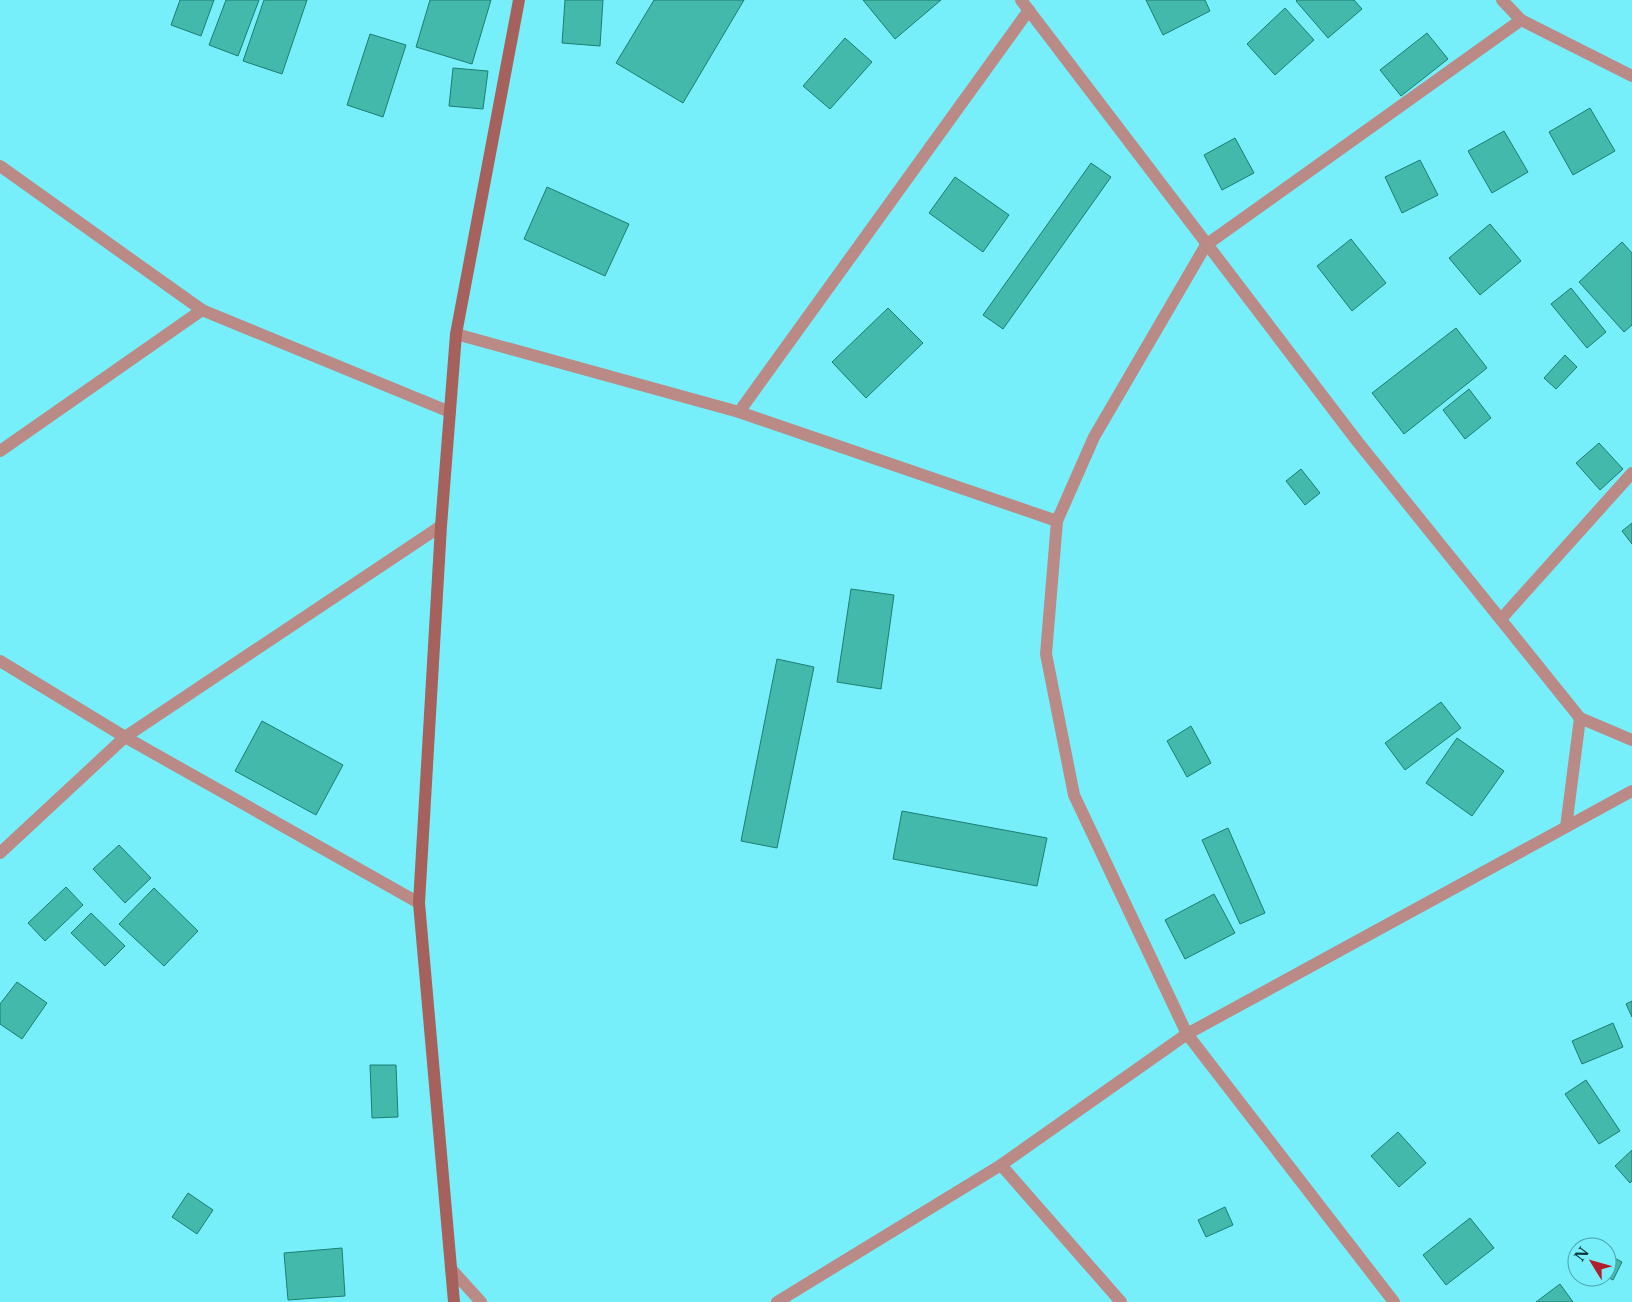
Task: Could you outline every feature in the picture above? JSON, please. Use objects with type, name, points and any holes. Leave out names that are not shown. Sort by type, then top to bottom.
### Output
[{"type":"main road","points":[[454,1302],[419,903],[441,526],[456,334],[519,0]]},
{"type":"street","points":[[1502,0],[1521,20],[1632,76]]},
{"type":"street","points":[[739,412],[1025,5],[1357,441],[1580,718],[1632,740]]},
{"type":"street","points":[[1394,1302],[1187,1034],[1074,795],[1046,654],[1057,521],[1094,436],[1206,245],[1521,20]]},
{"type":"street","points":[[0,166],[202,310],[450,412]]},
{"type":"street","points":[[0,451],[202,310]]},
{"type":"street","points":[[456,334],[739,412],[1057,521]]},
{"type":"street","points":[[1501,619],[1632,473]]},
{"type":"street","points":[[0,853],[125,737],[441,526]]},
{"type":"street","points":[[0,661],[125,737],[419,903]]},
{"type":"street","points":[[1566,827],[1580,718]]},
{"type":"street","points":[[777,1302],[1001,1165],[1187,1034],[1632,791]]},
{"type":"street","points":[[1001,1165],[1122,1302]]},
{"type":"street","points":[[452,1270],[481,1302]]},
{"type":"building","points":[[180,0],[214,0],[201,36],[171,25]]},
{"type":"building","points":[[226,0],[259,0],[238,56],[209,45]]},
{"type":"building","points":[[264,0],[307,0],[282,74],[243,61]]},
{"type":"building","points":[[430,0],[491,0],[472,64],[416,47]]},
{"type":"building","points":[[565,0],[603,0],[600,46],[562,43]]},
{"type":"building","points":[[654,0],[744,0],[683,103],[616,63]]},
{"type":"building","points":[[863,0],[941,0],[895,39]]},
{"type":"building","points":[[1146,0],[1205,0],[1210,11],[1163,35]]},
{"type":"building","points":[[1297,0],[1354,0],[1362,9],[1328,38]]},
{"type":"building","points":[[1285,8],[1314,40],[1275,75],[1247,44]]},
{"type":"building","points":[[1427,33],[1448,59],[1401,96],[1380,70]]},
{"type":"building","points":[[370,34],[406,45],[383,117],[347,105]]},
{"type":"building","points":[[845,38],[872,62],[830,109],[803,86]]},
{"type":"building","points":[[453,68],[488,71],[483,109],[449,106]]},
{"type":"building","points":[[1590,108],[1615,151],[1573,175],[1549,132]]},
{"type":"building","points":[[1504,131],[1528,172],[1492,193],[1468,151]]},
{"type":"building","points":[[1235,138],[1254,173],[1222,190],[1204,155]]},
{"type":"building","points":[[1420,160],[1438,195],[1402,213],[1385,177]]},
{"type":"building","points":[[1091,163],[1111,177],[1003,329],[983,315]]},
{"type":"building","points":[[955,177],[1009,215],[983,252],[929,213]]},
{"type":"building","points":[[547,187],[629,224],[605,276],[524,239]]},
{"type":"building","points":[[1490,224],[1521,261],[1480,295],[1449,258]]},
{"type":"building","points":[[1351,239],[1386,283],[1352,311],[1317,266]]},
{"type":"building","points":[[1622,242],[1632,253],[1632,325],[1624,332],[1579,282]]},
{"type":"building","points":[[1571,288],[1606,332],[1587,348],[1551,304]]},
{"type":"building","points":[[888,308],[923,343],[866,398],[832,362]]},
{"type":"building","points":[[1456,328],[1487,368],[1404,434],[1372,393]]},
{"type":"building","points":[[1565,355],[1577,367],[1556,389],[1544,378]]},
{"type":"building","points":[[1469,389],[1491,418],[1465,439],[1443,410]]},
{"type":"building","points":[[1599,443],[1623,469],[1600,490],[1576,463]]},
{"type":"building","points":[[1301,469],[1320,493],[1305,505],[1286,481]]},
{"type":"building","points":[[1632,523],[1632,544],[1622,531]]},
{"type":"building","points":[[851,589],[894,595],[881,689],[837,682]]},
{"type":"building","points":[[777,659],[814,667],[777,848],[741,841]]},
{"type":"building","points":[[1441,702],[1461,728],[1405,770],[1385,743]]},
{"type":"building","points":[[262,721],[343,765],[316,815],[235,771]]},
{"type":"building","points":[[1191,726],[1211,763],[1187,777],[1167,741]]},
{"type":"building","points":[[1457,738],[1504,771],[1472,816],[1426,783]]},
{"type":"building","points":[[902,811],[1047,838],[1037,886],[893,859]]},
{"type":"building","points":[[1228,828],[1265,913],[1240,924],[1202,840]]},
{"type":"building","points":[[119,845],[151,878],[125,903],[93,869]]},
{"type":"building","points":[[66,887],[83,905],[45,941],[28,923]]},
{"type":"building","points":[[154,888],[198,931],[164,966],[119,924]]},
{"type":"building","points":[[1214,894],[1235,933],[1185,959],[1165,920]]},
{"type":"building","points":[[91,913],[125,946],[105,966],[71,933]]},
{"type":"building","points":[[17,982],[47,1003],[22,1039],[0,1024],[0,1004]]},
{"type":"building","points":[[1632,1001],[1632,1017],[1626,1004]]},
{"type":"building","points":[[1613,1023],[1623,1047],[1582,1064],[1572,1041]]},
{"type":"building","points":[[370,1065],[396,1065],[398,1117],[372,1118]]},
{"type":"building","points":[[1586,1080],[1620,1131],[1599,1144],[1565,1094]]},
{"type":"building","points":[[1398,1132],[1426,1163],[1399,1187],[1371,1156]]},
{"type":"building","points":[[1632,1150],[1632,1181],[1630,1183],[1615,1166]]},
{"type":"building","points":[[188,1193],[213,1210],[197,1234],[172,1217]]},
{"type":"building","points":[[1225,1207],[1233,1225],[1206,1237],[1198,1220]]},
{"type":"building","points":[[1470,1218],[1494,1248],[1446,1285],[1423,1255]]},
{"type":"building","points":[[342,1248],[345,1296],[288,1300],[284,1253]]},
{"type":"building","points":[[1617,1259],[1622,1262],[1617,1272]]},
{"type":"building","points":[[1560,1284],[1573,1302],[1536,1302]]}]
